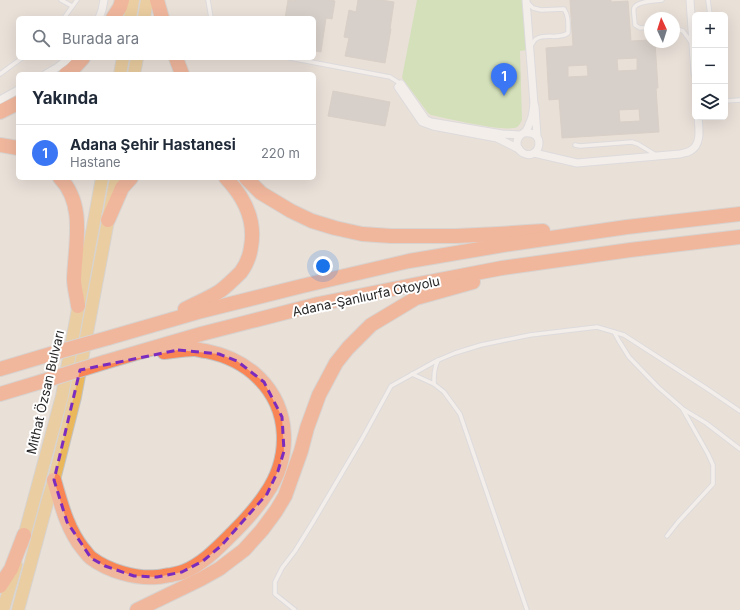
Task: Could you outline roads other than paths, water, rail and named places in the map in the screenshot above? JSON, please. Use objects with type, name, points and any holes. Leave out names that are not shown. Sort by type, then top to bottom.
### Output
[{"type":"highway","points":[[114,16],[120,7],[122,0]]},
{"type":"highway","points":[[157,0],[161,16]]},
{"type":"highway","points":[[68,72],[81,60]]},
{"type":"highway","points":[[177,60],[181,72]]},
{"type":"highway","points":[[0,112],[16,104]]},
{"type":"highway","points":[[0,145],[16,148]]},
{"type":"highway","points":[[62,180],[71,195],[76,210],[78,231],[74,280],[78,306]]},
{"type":"highway","points":[[108,220],[122,188],[130,180]]},
{"type":"highway","points":[[148,326],[220,291],[241,271],[244,266],[250,255],[252,226],[245,203],[228,180]]},
{"type":"highway","points":[[248,180],[261,193],[291,211],[312,221],[362,234],[391,236],[456,236],[547,230],[627,227]]},
{"type":"highway","name":"Adana-Şanlıurfa Otoyolu","points":[[1,369],[205,310],[409,261],[510,244],[627,227],[740,214]]},
{"type":"highway","name":"Adana-Şanlıurfa Otoyolu","points":[[0,394],[201,334],[318,304],[514,266],[740,237]]},
{"type":"highway","points":[[137,610],[202,579],[219,569],[244,550],[262,530],[285,496],[319,395],[324,385],[336,363],[348,348],[371,325],[416,298],[482,280],[514,266]]},
{"type":"highway","points":[[54,480],[67,522],[78,543],[91,558],[117,572],[134,576],[157,577],[182,572],[203,561],[222,545],[266,494],[278,471],[284,451],[282,417],[275,400],[264,382],[237,361],[219,354],[196,349],[178,350],[112,360]]},
{"type":"highway","points":[[0,586],[11,569],[24,535]]},
{"type":"main road","points":[[130,16],[133,0]]},
{"type":"main road","points":[[144,16],[147,0]]},
{"type":"main road","points":[[120,72],[123,60]]},
{"type":"main road","points":[[134,72],[137,60]]},
{"type":"main road","name":"Mithat Özsan Bulvarı","points":[[3,610],[62,396],[102,180]]},
{"type":"main road","points":[[18,610],[75,397],[116,180]]},
{"type":"street","points":[[100,16],[104,0]]},
{"type":"street","points":[[690,0],[692,29]]},
{"type":"street","points":[[526,1],[534,104],[537,136],[539,140],[539,145],[534,153]]},
{"type":"street","points":[[49,72],[67,60]]},
{"type":"street","points":[[401,84],[426,120],[431,122],[502,134],[522,134],[529,132],[537,136]]},
{"type":"street","points":[[401,84],[398,87],[422,122],[433,126],[497,138],[519,149],[525,154],[534,153],[577,163],[680,154],[690,151],[696,145],[698,138],[698,120]]},
{"type":"street","points":[[0,100],[16,91]]},
{"type":"street","points":[[519,149],[517,143],[518,139],[530,123],[534,104]]},
{"type":"lane","points":[[61,0],[72,6]]},
{"type":"lane","points":[[65,16],[77,0]]},
{"type":"lane","points":[[208,0],[211,16]]},
{"type":"lane","points":[[644,28],[640,28],[635,25],[635,7],[637,4],[642,2],[662,0]]},
{"type":"lane","points":[[708,0],[710,12]]},
{"type":"lane","points":[[526,1],[533,8],[541,10],[564,9],[568,18],[568,33],[564,36],[548,36],[537,39],[529,48]]},
{"type":"lane","points":[[680,30],[683,31],[692,43]]},
{"type":"lane","points":[[0,74],[19,60]]},
{"type":"lane","points":[[301,60],[390,77],[401,84]]},
{"type":"lane","points":[[728,101],[740,100]]},
{"type":"lane","points":[[575,145],[580,146],[632,142],[658,156]]},
{"type":"lane","points":[[295,610],[275,594],[275,582],[282,568],[295,551],[313,522],[362,439],[391,386],[438,360],[481,345],[530,335],[597,327],[624,335],[740,411]]},
{"type":"lane","points":[[614,332],[629,357],[658,387],[682,408],[706,423],[740,449]]},
{"type":"lane","points":[[434,384],[435,368],[438,360]]},
{"type":"lane","points":[[412,374],[434,384],[444,392],[460,414],[527,610]]},
{"type":"lane","points":[[667,536],[713,484],[713,465],[682,408]]},
{"type":"place","name":"Adana Şehir Hastanesi","points":[[504,96]]}]
